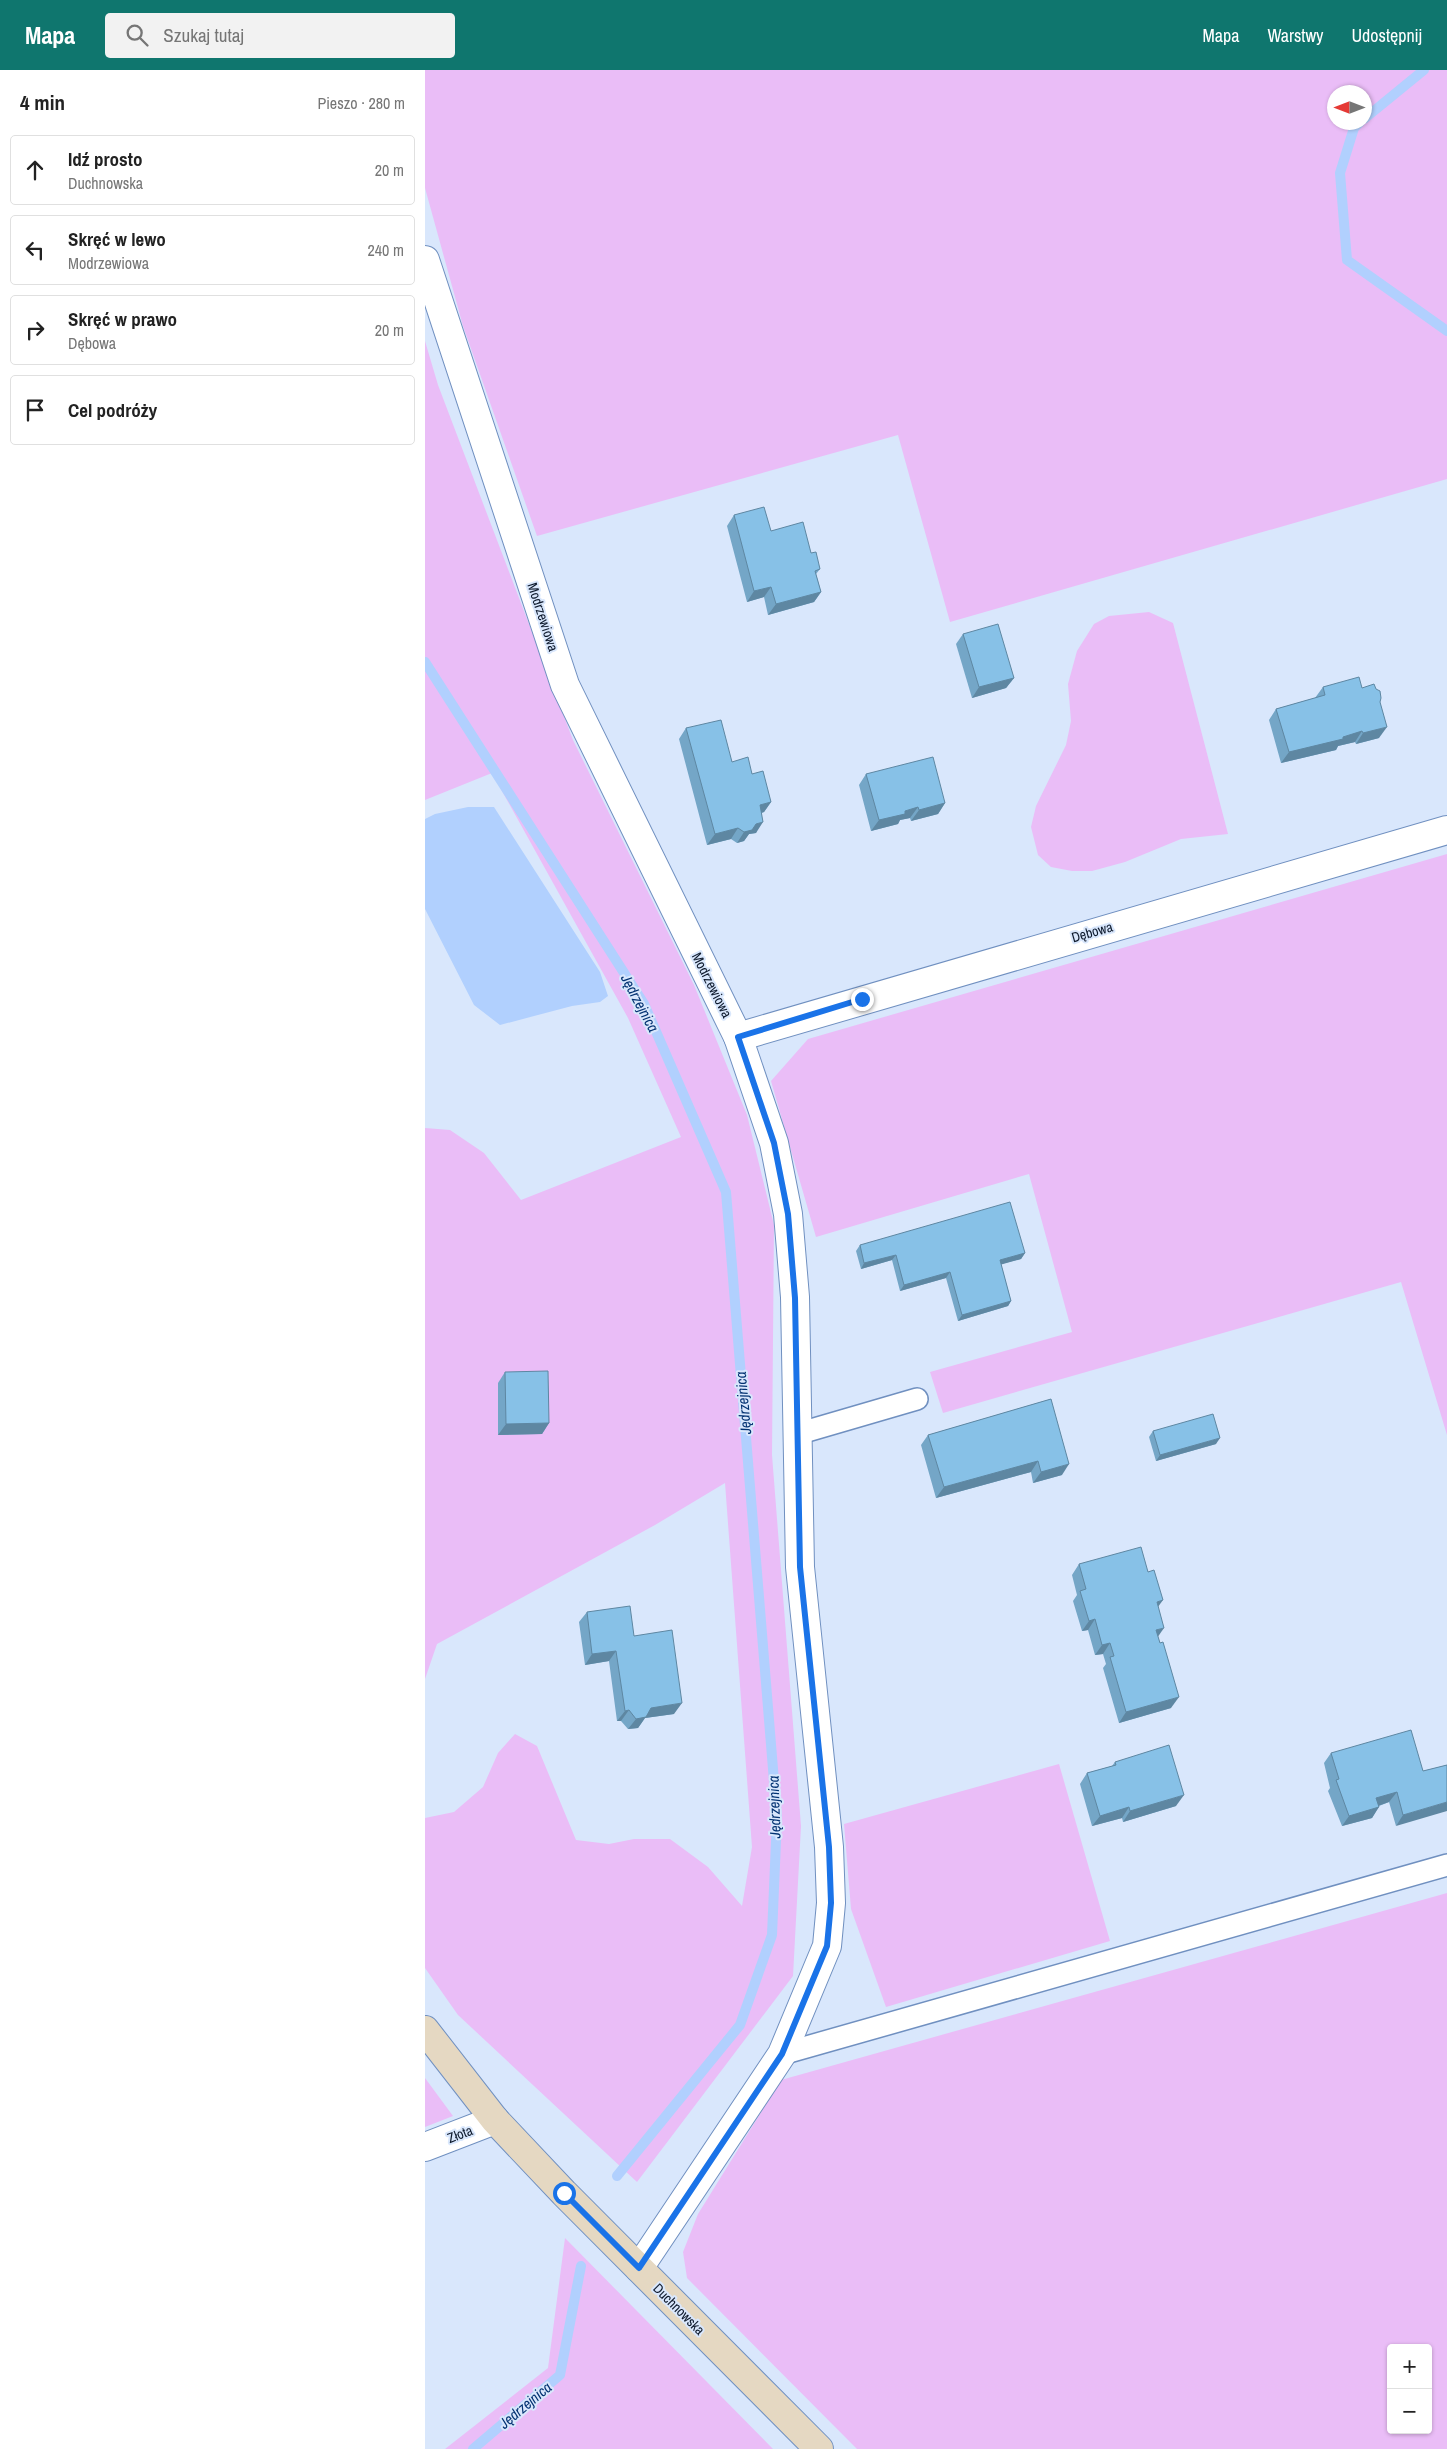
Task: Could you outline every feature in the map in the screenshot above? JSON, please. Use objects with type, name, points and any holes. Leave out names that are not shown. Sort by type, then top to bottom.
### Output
[{"type":"street","name":"Modrzewiowa","points":[[425,260],[565,686],[738,1037],[774,1143],[788,1214],[795,1298],[800,1567],[829,1847],[831,1903],[827,1946],[782,2054],[639,2268]]},
{"type":"street","name":"Dębowa","points":[[738,1037],[1447,830]]},
{"type":"street","name":"Duchnowska","points":[[425,2030],[495,2120],[819,2449]]},
{"type":"street","name":"Złota","points":[[425,2147],[495,2120]]},
{"type":"lane","points":[[797,1434],[917,1399]]},
{"type":"lane","points":[[782,2054],[1447,1865]]},
{"type":"shaded area","points":[[425,70],[1447,70],[1447,479],[950,622],[898,435],[537,536],[463,326],[425,188]]},
{"type":"shaded area","points":[[425,341],[438,385],[573,740],[694,985],[747,1115],[774,1225],[772,1455],[801,1826],[793,1976],[637,2182],[458,2015],[425,1968],[425,1818],[454,1812],[483,1787],[498,1753],[515,1734],[537,1746],[576,1840],[609,1844],[634,1839],[670,1839],[708,1867],[742,1906],[752,1847],[725,1483],[655,1525],[437,1644],[425,1679],[425,1128],[450,1130],[484,1153],[521,1200],[681,1137],[628,1018],[492,773],[425,800]]},
{"type":"shaded area","points":[[1149,612],[1173,623],[1228,834],[1181,839],[1125,862],[1092,871],[1072,871],[1051,867],[1038,855],[1031,827],[1036,806],[1066,745],[1071,721],[1068,684],[1077,651],[1094,624],[1109,616]]},
{"type":"shaded area","points":[[1447,854],[1447,1435],[1401,1282],[943,1413],[930,1372],[1072,1332],[1029,1174],[816,1237],[771,1081],[808,1039]]},
{"type":"shaded area","points":[[1059,1764],[1110,1941],[886,2007],[851,1909],[844,1824]]},
{"type":"shaded area","points":[[1447,1893],[1447,2449],[857,2449],[687,2278],[683,2252],[698,2214],[781,2080]]},
{"type":"shaded area","points":[[425,2078],[453,2116],[425,2127]]},
{"type":"shaded area","points":[[565,2238],[773,2449],[445,2449],[548,2368]]},
{"type":"water","points":[[468,807],[494,807],[600,972],[608,996],[600,1002],[572,1006],[500,1025],[474,1005],[425,909],[425,819],[435,814]]},
{"type":"building","points":[[764,507],[771,531],[803,522],[811,553],[816,552],[820,569],[815,571],[821,592],[776,604],[771,587],[754,591],[734,515]]},
{"type":"building","points":[[998,624],[1014,678],[979,687],[963,634]]},
{"type":"building","points":[[1359,677],[1362,688],[1374,684],[1376,689],[1380,691],[1380,702],[1387,727],[1363,733],[1362,731],[1343,737],[1343,739],[1289,752],[1276,709],[1325,695],[1323,687]]},
{"type":"building","points":[[721,720],[732,762],[748,757],[752,774],[763,771],[771,802],[760,805],[763,822],[756,824],[752,830],[744,832],[738,828],[715,834],[686,728]]},
{"type":"building","points":[[933,757],[945,803],[919,810],[918,807],[905,811],[905,814],[879,820],[866,774]]},
{"type":"building","points":[[1010,1202],[1025,1253],[1000,1260],[1011,1301],[962,1315],[950,1272],[904,1285],[896,1255],[864,1263],[860,1245]]},
{"type":"building","points":[[548,1371],[549,1423],[506,1424],[505,1372]]},
{"type":"building","points":[[1051,1399],[1069,1464],[1041,1472],[1038,1461],[944,1487],[928,1435]]},
{"type":"building","points":[[1213,1414],[1220,1438],[1160,1455],[1153,1431]]},
{"type":"building","points":[[1141,1547],[1148,1572],[1154,1570],[1163,1600],[1157,1602],[1164,1628],[1156,1630],[1160,1643],[1163,1642],[1179,1697],[1126,1712],[1110,1657],[1114,1656],[1110,1643],[1102,1645],[1095,1619],[1089,1621],[1080,1591],[1086,1589],[1079,1564]]},
{"type":"building","points":[[630,1606],[634,1636],[672,1630],[682,1703],[651,1708],[646,1717],[636,1719],[629,1710],[625,1711],[616,1651],[592,1654],[587,1612]]},
{"type":"building","points":[[1411,1730],[1423,1771],[1447,1765],[1447,1802],[1403,1815],[1397,1792],[1376,1798],[1379,1807],[1349,1816],[1336,1780],[1339,1779],[1331,1753]]},
{"type":"building","points":[[1169,1745],[1184,1795],[1130,1811],[1129,1807],[1100,1816],[1087,1773],[1116,1765],[1115,1762]]},
{"type":"waterway","points":[[1372,112],[1424,70]]},
{"type":"waterway","points":[[1353,130],[1340,173],[1347,260],[1447,331]]},
{"type":"waterway","name":"Jędrzejnica","points":[[425,662],[644,1004],[726,1192],[777,1818],[772,1935],[740,2025],[617,2176]]},
{"type":"waterway","name":"Jędrzejnica","points":[[473,2449],[560,2375],[581,2266]]},
{"type":"route","points":[[564,2193],[639,2268],[782,2054],[827,1946],[831,1903],[829,1847],[800,1567],[795,1298],[788,1214],[774,1143],[738,1037],[862,999]]}]
